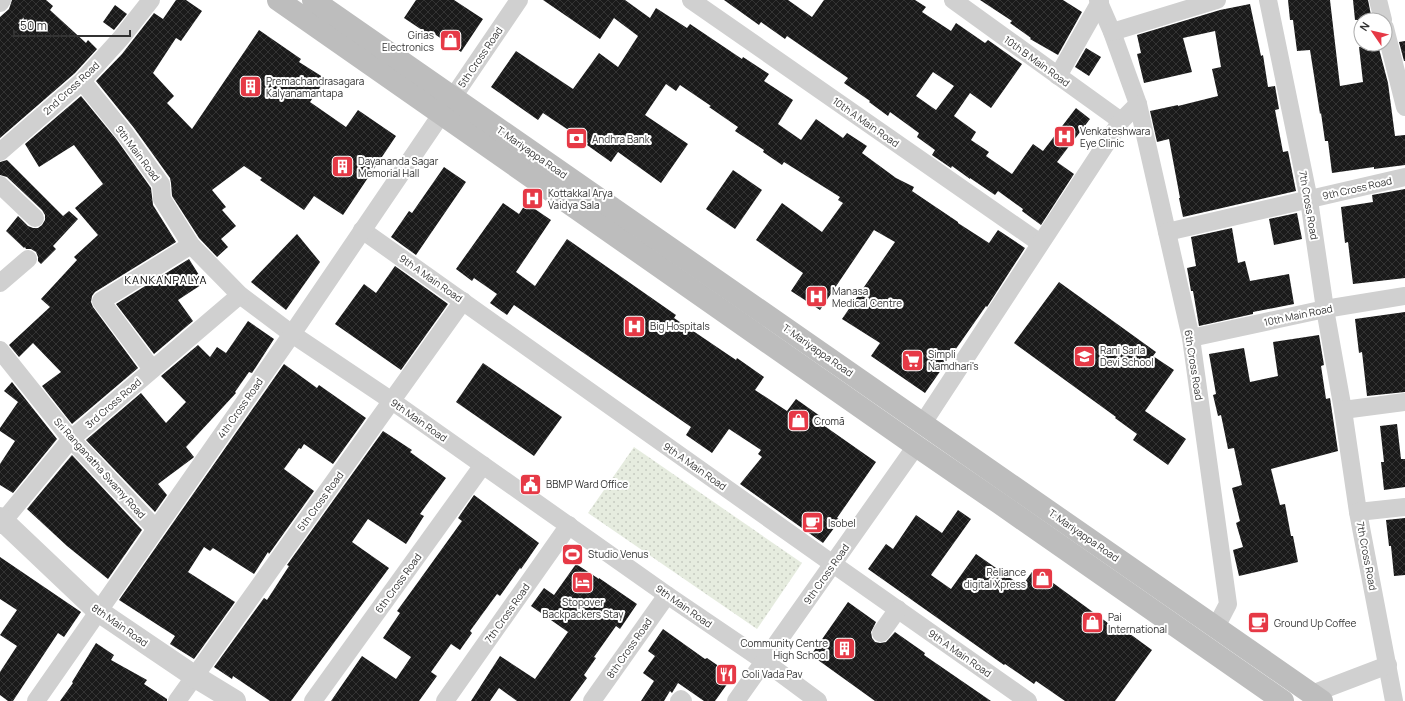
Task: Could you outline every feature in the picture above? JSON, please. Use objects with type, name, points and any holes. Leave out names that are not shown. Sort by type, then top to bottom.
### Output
[{"type":"main road","name":"T. Mariyappa Road","points":[[278,0],[448,106],[922,423],[1317,698]]},
{"type":"main road","name":"T. Mariyappa Road","points":[[313,0],[448,106],[916,446],[1283,701]]},
{"type":"street","name":"2nd Cross Road","points":[[0,152],[82,81],[121,38],[151,0]]},
{"type":"street","name":"5th Cross Road","points":[[448,106],[519,0]]},
{"type":"street","name":"10th A Main Road","points":[[691,0],[1040,244]]},
{"type":"street","name":"10th B Main Road","points":[[953,0],[1121,121]]},
{"type":"street","points":[[1112,32],[1217,0]]},
{"type":"street","name":"7th Cross Road","points":[[1268,0],[1309,200],[1358,512],[1394,701]]},
{"type":"street","points":[[1378,0],[1381,12]]},
{"type":"street","points":[[1058,76],[1099,1]]},
{"type":"street","name":"6th Cross Road","points":[[1099,1],[1138,104],[1191,338],[1228,604],[1216,627]]},
{"type":"street","points":[[1391,52],[1405,107]]},
{"type":"street","name":"9th Main Road","points":[[82,81],[125,134],[161,184],[162,198],[191,245],[240,295],[292,334],[392,401],[764,661],[818,701]]},
{"type":"street","points":[[922,423],[1121,121],[1138,104]]},
{"type":"street","name":"4th Cross Road","points":[[36,701],[155,528],[292,334],[448,106]]},
{"type":"street","name":"9th Cross Road","points":[[1167,232],[1405,177]]},
{"type":"street","points":[[0,185],[35,218]]},
{"type":"street","name":"9th A Main Road","points":[[362,230],[1028,701]]},
{"type":"street","points":[[152,369],[101,301],[191,245]]},
{"type":"street","points":[[0,283],[28,259]]},
{"type":"street","name":"3rd Cross Road","points":[[1,521],[71,439],[240,295]]},
{"type":"street","name":"10th Main Road","points":[[1191,338],[1325,309],[1405,296]]},
{"type":"street","name":"5th Cross Road","points":[[176,701],[463,301]]},
{"type":"street","name":"Sri Ranganatha Swamy Road","points":[[0,350],[71,439],[155,528]]},
{"type":"street","points":[[1343,410],[1405,402]]},
{"type":"street","name":"9th Cross Road","points":[[736,701],[916,446]]},
{"type":"street","name":"6th Cross Road","points":[[313,701],[483,465]]},
{"type":"street","points":[[1358,512],[1405,506]]},
{"type":"street","name":"8th Main Road","points":[[1,521],[98,611],[194,676],[236,701]]},
{"type":"street","name":"7th Cross Road","points":[[445,701],[569,525]]},
{"type":"street","name":"8th Cross Road","points":[[592,701],[667,594]]},
{"type":"street","points":[[881,633],[898,609]]},
{"type":"street","points":[[1317,698],[1388,665]]},
{"type":"street","points":[[679,701],[681,699],[683,701]]},
{"type":"shaded area","points":[[634,447],[802,563],[757,629],[588,513]]},
{"type":"building","points":[[12,0],[46,0],[53,6],[50,10],[86,43],[88,40],[97,49],[75,73],[0,138],[0,17],[9,9]]},
{"type":"building","points":[[176,0],[186,0],[202,11],[181,41],[176,38],[153,73],[174,96],[167,103],[192,129],[259,30],[301,59],[299,62],[326,79],[310,102],[346,127],[358,110],[396,136],[343,215],[314,196],[304,210],[260,180],[262,178],[244,166],[212,190],[226,207],[222,210],[236,226],[221,239],[228,247],[217,257],[199,238],[172,196],[170,178],[134,128],[96,81],[122,54],[154,13],[163,19]]},
{"type":"building","points":[[416,0],[454,0],[483,19],[461,52],[430,31],[428,34],[404,18]]},
{"type":"building","points":[[543,0],[625,0],[650,18],[656,8],[687,28],[690,24],[742,59],[743,57],[769,74],[764,81],[793,100],[778,124],[801,140],[816,119],[843,138],[847,133],[867,146],[862,153],[896,178],[914,187],[912,191],[958,223],[989,243],[998,230],[1025,248],[987,307],[986,306],[925,393],[871,356],[880,343],[842,319],[895,242],[874,230],[820,310],[791,291],[803,273],[756,240],[782,203],[822,232],[843,203],[838,200],[840,197],[784,162],[782,165],[763,152],[764,150],[735,131],[738,127],[709,107],[711,106],[680,85],[676,91],[666,84],[645,115],[688,144],[661,183],[618,152],[611,162],[587,145],[588,143],[543,113],[538,120],[491,87],[516,51],[573,89],[599,53],[618,67],[638,36],[614,18],[600,39]]},
{"type":"building","points":[[724,0],[788,0],[812,17],[824,0],[915,0],[926,7],[922,12],[951,31],[956,23],[985,43],[988,40],[1022,64],[991,108],[970,93],[954,116],[976,132],[971,140],[989,152],[986,156],[1012,174],[1033,144],[1043,151],[1076,108],[1090,119],[1057,162],[1074,174],[1041,225],[1022,211],[1023,209],[998,191],[995,195],[952,166],[951,168],[932,155],[935,150],[917,137],[919,133],[890,112],[888,116],[869,102],[870,101],[844,83],[848,78],[787,36],[785,39],[761,22],[759,25]],"holes":[[[933,72],[954,86],[936,110],[916,96]]]},
{"type":"building","points":[[980,0],[1063,0],[1082,12],[1058,55],[1030,39],[1031,38],[1010,23],[1012,21]]},
{"type":"building","points":[[1288,0],[1330,0],[1340,86],[1363,82],[1360,52],[1380,52],[1388,83],[1395,136],[1405,135],[1405,165],[1374,169],[1374,167],[1332,173],[1328,141],[1325,141],[1310,50],[1297,51],[1293,20],[1290,20]]},
{"type":"building","points":[[1353,0],[1368,0],[1370,12],[1354,12]]},
{"type":"building","points":[[1250,4],[1261,56],[1263,55],[1268,87],[1275,86],[1279,109],[1275,110],[1283,152],[1288,151],[1296,191],[1183,217],[1169,139],[1157,142],[1150,111],[1218,96],[1212,69],[1221,67],[1215,31],[1183,38],[1192,72],[1144,83],[1137,54],[1141,53],[1137,35],[1220,10]]},
{"type":"building","points":[[115,5],[127,14],[114,30],[103,22]]},
{"type":"building","points":[[1405,41],[1405,61],[1404,61],[1399,42]]},
{"type":"building","points":[[1086,48],[1101,57],[1089,76],[1075,67]]},
{"type":"building","points":[[81,96],[117,140],[151,188],[153,205],[176,242],[95,292],[92,296],[91,302],[93,307],[138,368],[72,424],[42,386],[61,372],[33,343],[19,357],[9,345],[50,307],[41,299],[77,260],[74,257],[98,235],[75,208],[103,184],[74,145],[39,167],[25,144]]},
{"type":"building","points":[[7,160],[63,216],[69,211],[78,219],[53,246],[56,249],[41,264],[38,261],[36,252],[31,249],[26,249],[25,247],[24,248],[6,231],[18,216],[28,226],[33,228],[38,228],[45,220],[45,215],[42,210],[7,177],[0,175],[0,162]]},
{"type":"building","points":[[444,167],[466,182],[416,255],[391,237],[409,211],[412,213]]},
{"type":"building","points":[[733,170],[762,190],[735,229],[706,209]]},
{"type":"building","points":[[1405,189],[1405,278],[1353,284],[1348,242],[1345,243],[1341,207],[1373,202],[1372,195]]},
{"type":"building","points":[[503,203],[519,214],[526,203],[551,220],[516,272],[535,286],[567,239],[676,315],[674,318],[764,377],[755,390],[787,411],[796,399],[820,416],[816,420],[876,462],[837,518],[840,520],[823,543],[740,484],[762,457],[758,454],[761,450],[729,429],[712,453],[686,435],[691,427],[514,305],[507,315],[490,303],[497,294],[474,278],[472,281],[456,269]]},
{"type":"building","points":[[1297,213],[1302,239],[1274,245],[1269,219]]},
{"type":"building","points":[[1232,228],[1238,263],[1245,261],[1250,281],[1289,274],[1294,304],[1253,312],[1253,314],[1199,326],[1193,291],[1191,291],[1187,268],[1196,266],[1191,237]]},
{"type":"building","points":[[297,234],[320,262],[286,310],[251,282]]},
{"type":"building","points":[[189,259],[204,283],[178,300],[193,321],[154,354],[116,304]]},
{"type":"building","points":[[395,266],[448,304],[401,370],[335,324],[364,284],[376,293]]},
{"type":"building","points":[[1059,282],[1156,352],[1153,356],[1174,370],[1145,411],[1186,439],[1168,465],[1133,440],[1137,434],[1115,418],[1116,417],[1014,343]]},
{"type":"building","points":[[1405,312],[1405,392],[1367,396],[1362,352],[1359,353],[1355,319]]},
{"type":"building","points":[[248,321],[274,339],[252,373],[249,372],[235,392],[236,393],[186,447],[194,457],[158,484],[167,495],[155,512],[86,440],[141,393],[166,423],[186,402],[161,376],[198,345],[210,357],[217,347],[226,353]]},
{"type":"building","points":[[1319,335],[1324,365],[1321,366],[1326,399],[1330,398],[1338,451],[1271,469],[1280,505],[1285,504],[1298,562],[1239,576],[1233,550],[1243,547],[1236,523],[1240,521],[1232,488],[1242,485],[1234,448],[1228,449],[1221,415],[1218,416],[1213,395],[1216,394],[1209,354],[1244,348],[1250,382],[1278,376],[1273,342]]},
{"type":"building","points":[[483,363],[562,417],[534,456],[456,402]]},
{"type":"building","points":[[284,364],[317,388],[319,385],[366,418],[333,464],[304,444],[301,449],[299,448],[284,469],[314,491],[269,554],[268,552],[254,574],[213,548],[210,551],[204,547],[188,572],[235,602],[194,659],[170,644],[175,636],[119,600]]},
{"type":"building","points":[[12,382],[57,439],[13,493],[0,485],[0,464],[15,441],[0,431],[0,428],[18,402],[4,391]]},
{"type":"building","points":[[1397,424],[1401,459],[1405,459],[1405,487],[1384,490],[1381,462],[1384,462],[1380,426]]},
{"type":"building","points":[[383,431],[412,450],[410,452],[446,478],[420,514],[424,516],[406,544],[368,519],[352,542],[389,568],[291,701],[270,701],[233,676],[232,679],[214,667],[264,598],[267,600],[289,566],[287,565]]},
{"type":"building","points":[[72,455],[142,530],[108,579],[67,546],[27,509]]},
{"type":"building","points":[[474,495],[539,543],[521,569],[520,568],[500,596],[497,594],[470,631],[472,633],[460,650],[451,644],[431,672],[437,676],[419,701],[331,701],[362,656],[396,679],[411,657],[383,638],[400,613],[397,611],[462,521],[458,518]]},
{"type":"building","points":[[958,510],[971,519],[931,575],[951,589],[976,554],[1022,586],[1034,569],[1123,634],[1126,631],[1152,650],[1115,701],[1065,701],[1036,681],[1034,684],[1005,664],[1004,665],[868,569],[886,544],[893,549],[916,515],[942,533]]},
{"type":"building","points":[[1405,518],[1405,575],[1394,576],[1391,546],[1389,546],[1386,520]]},
{"type":"building","points":[[0,557],[81,612],[64,637],[58,633],[13,701],[8,701],[0,695],[0,672],[17,646],[0,635],[17,610],[0,599]]},
{"type":"building","points":[[576,564],[637,604],[620,629],[616,626],[594,657],[596,658],[584,675],[587,678],[570,701],[517,701],[499,688],[490,701],[471,701],[500,656],[535,679],[568,632],[531,606],[544,588],[554,595]]},
{"type":"building","name":"Community Centre High School","points":[[848,602],[876,622],[871,632],[872,638],[875,642],[886,642],[895,632],[925,653],[924,655],[991,701],[875,701],[811,655]]},
{"type":"building","points":[[663,629],[705,659],[707,658],[733,676],[715,701],[704,701],[678,683],[672,693],[670,691],[664,701],[641,701],[654,681],[643,673],[655,656],[648,651]]},
{"type":"building","points":[[96,643],[114,655],[111,660],[147,680],[144,684],[167,699],[167,701],[60,701],[73,683],[72,682]]},
{"type":"place","name":"Girias Electronics","points":[[450,41]]},
{"type":"place","name":"Premachandrasagara Kalyanamantapa","points":[[250,87]]},
{"type":"place","name":"Venkateshwara Eye Clinic","points":[[1064,137]]},
{"type":"place","name":"Andhra Bank","points":[[577,139]]},
{"type":"place","name":"Dayananda Sagar Memorial Hall","points":[[342,167]]},
{"type":"place","name":"Kottakkal Arya Vaidya Sala","points":[[533,199]]},
{"type":"place","name":"Manasa Medical Centre","points":[[816,297]]},
{"type":"place","name":"Big Hospitals","points":[[634,326]]},
{"type":"place","name":"Rani Sarla Devi School","points":[[1084,356]]},
{"type":"place","name":"Simpli Namdhari's","points":[[912,360]]},
{"type":"place","name":"Cromā","points":[[799,421]]},
{"type":"place","name":"BBMP Ward Office","points":[[530,484]]},
{"type":"place","name":"Isobel","points":[[812,523]]},
{"type":"place","name":"Studio Venus","points":[[572,554]]},
{"type":"place","name":"Reliance digital Xpress","points":[[1042,578]]},
{"type":"place","name":"Stopover Backpackers Stay","points":[[583,582]]},
{"type":"place","name":"Pai International","points":[[1092,623]]},
{"type":"place","name":"Ground Up Coffee","points":[[1259,623]]},
{"type":"place","name":"Community Centre High School","points":[[844,649]]},
{"type":"place","name":"Goli Vada Pav","points":[[727,674]]},
{"type":"district","name":"KANKANPALYA","points":[[166,279]]}]
